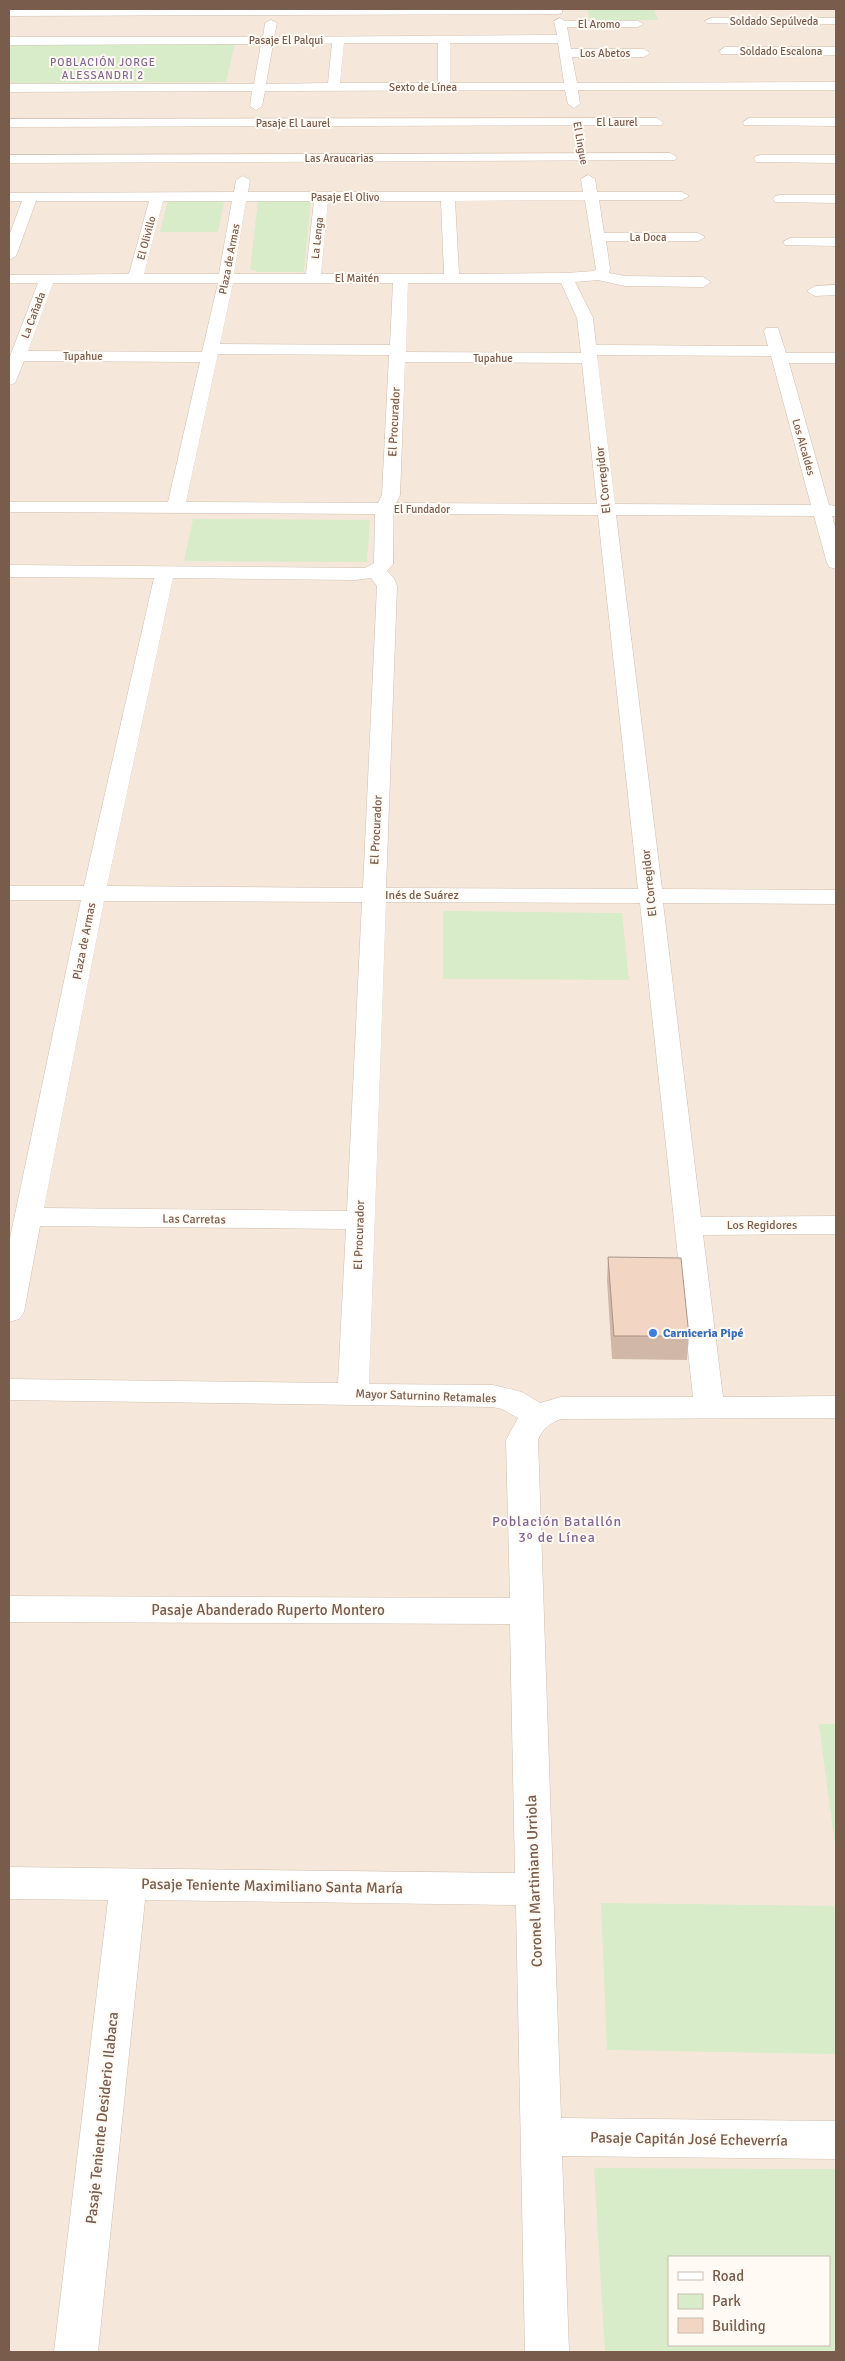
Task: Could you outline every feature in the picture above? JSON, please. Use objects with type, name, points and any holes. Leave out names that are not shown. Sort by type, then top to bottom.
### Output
[{"type":"street","name":"El Aromo","points":[[9,13],[273,10],[559,15],[638,24]]},
{"type":"street","name":"Plaza de Armas","points":[[176,508],[226,279],[273,10]]},
{"type":"street","name":"El Lingue","points":[[559,15],[598,236],[603,271],[598,276]]},
{"type":"street","name":"Soldado Sepúlveda","points":[[711,21],[836,21]]},
{"type":"street","name":"Pasaje El Palqui","points":[[9,40],[563,39]]},
{"type":"street","points":[[334,87],[338,40]]},
{"type":"street","points":[[444,40],[444,87]]},
{"type":"street","name":"Soldado Escalona","points":[[725,51],[836,51]]},
{"type":"street","name":"Los Abetos","points":[[566,53],[644,53]]},
{"type":"street","name":"Sexto de Línea","points":[[9,88],[836,86]]},
{"type":"street","name":"El Laurel","points":[[578,122],[657,122]]},
{"type":"street","name":"Pasaje El Laurel","points":[[9,123],[578,122]]},
{"type":"street","points":[[749,122],[836,122]]},
{"type":"street","name":"Las Araucarias","points":[[9,158],[670,157]]},
{"type":"street","points":[[761,159],[836,159]]},
{"type":"street","points":[[448,196],[452,278]]},
{"type":"street","name":"Pasaje El Olivo","points":[[9,197],[682,196]]},
{"type":"street","points":[[9,256],[30,197]]},
{"type":"street","name":"El Olivillo","points":[[135,279],[157,197]]},
{"type":"street","name":"La Lenga","points":[[313,278],[321,197]]},
{"type":"street","points":[[780,199],[836,199]]},
{"type":"street","name":"La Doca","points":[[598,236],[698,236]]},
{"type":"street","points":[[790,242],[836,242]]},
{"type":"street","name":"El Maitén","points":[[9,279],[566,278],[598,276],[625,281],[704,282]]},
{"type":"street","name":"El Procurador","points":[[352,1394],[387,586],[384,578],[374,571],[382,564],[384,509],[390,495],[401,278]]},
{"type":"street","points":[[566,278],[585,318],[589,354]]},
{"type":"street","name":"La Cañada","points":[[9,380],[16,351],[47,279]]},
{"type":"street","points":[[814,290],[836,290]]},
{"type":"street","name":"Los Alcaldes","points":[[772,331],[829,511],[836,563]]},
{"type":"street","name":"Tupahue","points":[[16,351],[778,354],[836,358]]},
{"type":"street","name":"El Corregidor","points":[[589,354],[708,1408]]},
{"type":"street","name":"El Fundador","points":[[9,507],[829,511]]},
{"type":"street","points":[[9,572],[354,574],[374,571]]},
{"type":"street","name":"Plaza de Armas","points":[[9,1312],[94,893],[166,572]]},
{"type":"street","name":"Inés de Suárez","points":[[9,893],[836,897]]},
{"type":"street","name":"Las Carretas","points":[[28,1217],[359,1220]]},
{"type":"street","name":"Los Regidores","points":[[687,1226],[836,1225]]},
{"type":"street","name":"Mayor Saturnino Retamales","points":[[9,1390],[493,1396],[511,1400],[538,1416]]},
{"type":"street","points":[[538,1416],[561,1408],[836,1408]]},
{"type":"street","name":"Coronel Martiniano Urriola","points":[[538,1416],[530,1423],[522,1440],[548,2352]]},
{"type":"street","name":"Pasaje Abanderado Ruperto Montero","points":[[9,1608],[527,1611]]},
{"type":"street","name":"Pasaje Teniente Maximiliano Santa María","points":[[9,1883],[534,1889]]},
{"type":"street","name":"Pasaje Teniente Desiderio Ilabaca","points":[[76,2352],[128,1885]]},
{"type":"street","name":"Pasaje Capitán José Echeverría","points":[[541,2138],[836,2140]]},
{"type":"shaded area","points":[[9,9],[836,9],[836,2352],[9,2352]]},
{"type":"green space","points":[[587,9],[654,9],[658,20],[590,20]]},
{"type":"green space","points":[[235,43],[226,82],[9,83],[9,44]]},
{"type":"green space","points":[[168,200],[215,200],[224,203],[218,232],[160,232]]},
{"type":"green space","points":[[258,200],[311,200],[304,272],[258,272],[250,269]]},
{"type":"green space","points":[[193,519],[370,520],[367,562],[184,561]]},
{"type":"green space","points":[[443,911],[622,913],[629,980],[443,979]]},
{"type":"green space","points":[[819,1724],[836,1724],[836,1853]]},
{"type":"green space","points":[[601,1903],[834,1906],[836,1922],[836,2054],[607,2050]]},
{"type":"green space","points":[[594,2168],[836,2169],[836,2352],[605,2352]]},
{"type":"building","points":[[608,1257],[681,1258],[689,1336],[614,1336]]},
{"type":"place","name":"Carniceria Pipé","points":[[653,1333]]},
{"type":"district","name":"POBLACIÓN JORGE ALESSANDRI 2","points":[[103,68]]},
{"type":"district","name":"Población Batallón 3º de Línea","points":[[557,1529]]}]
